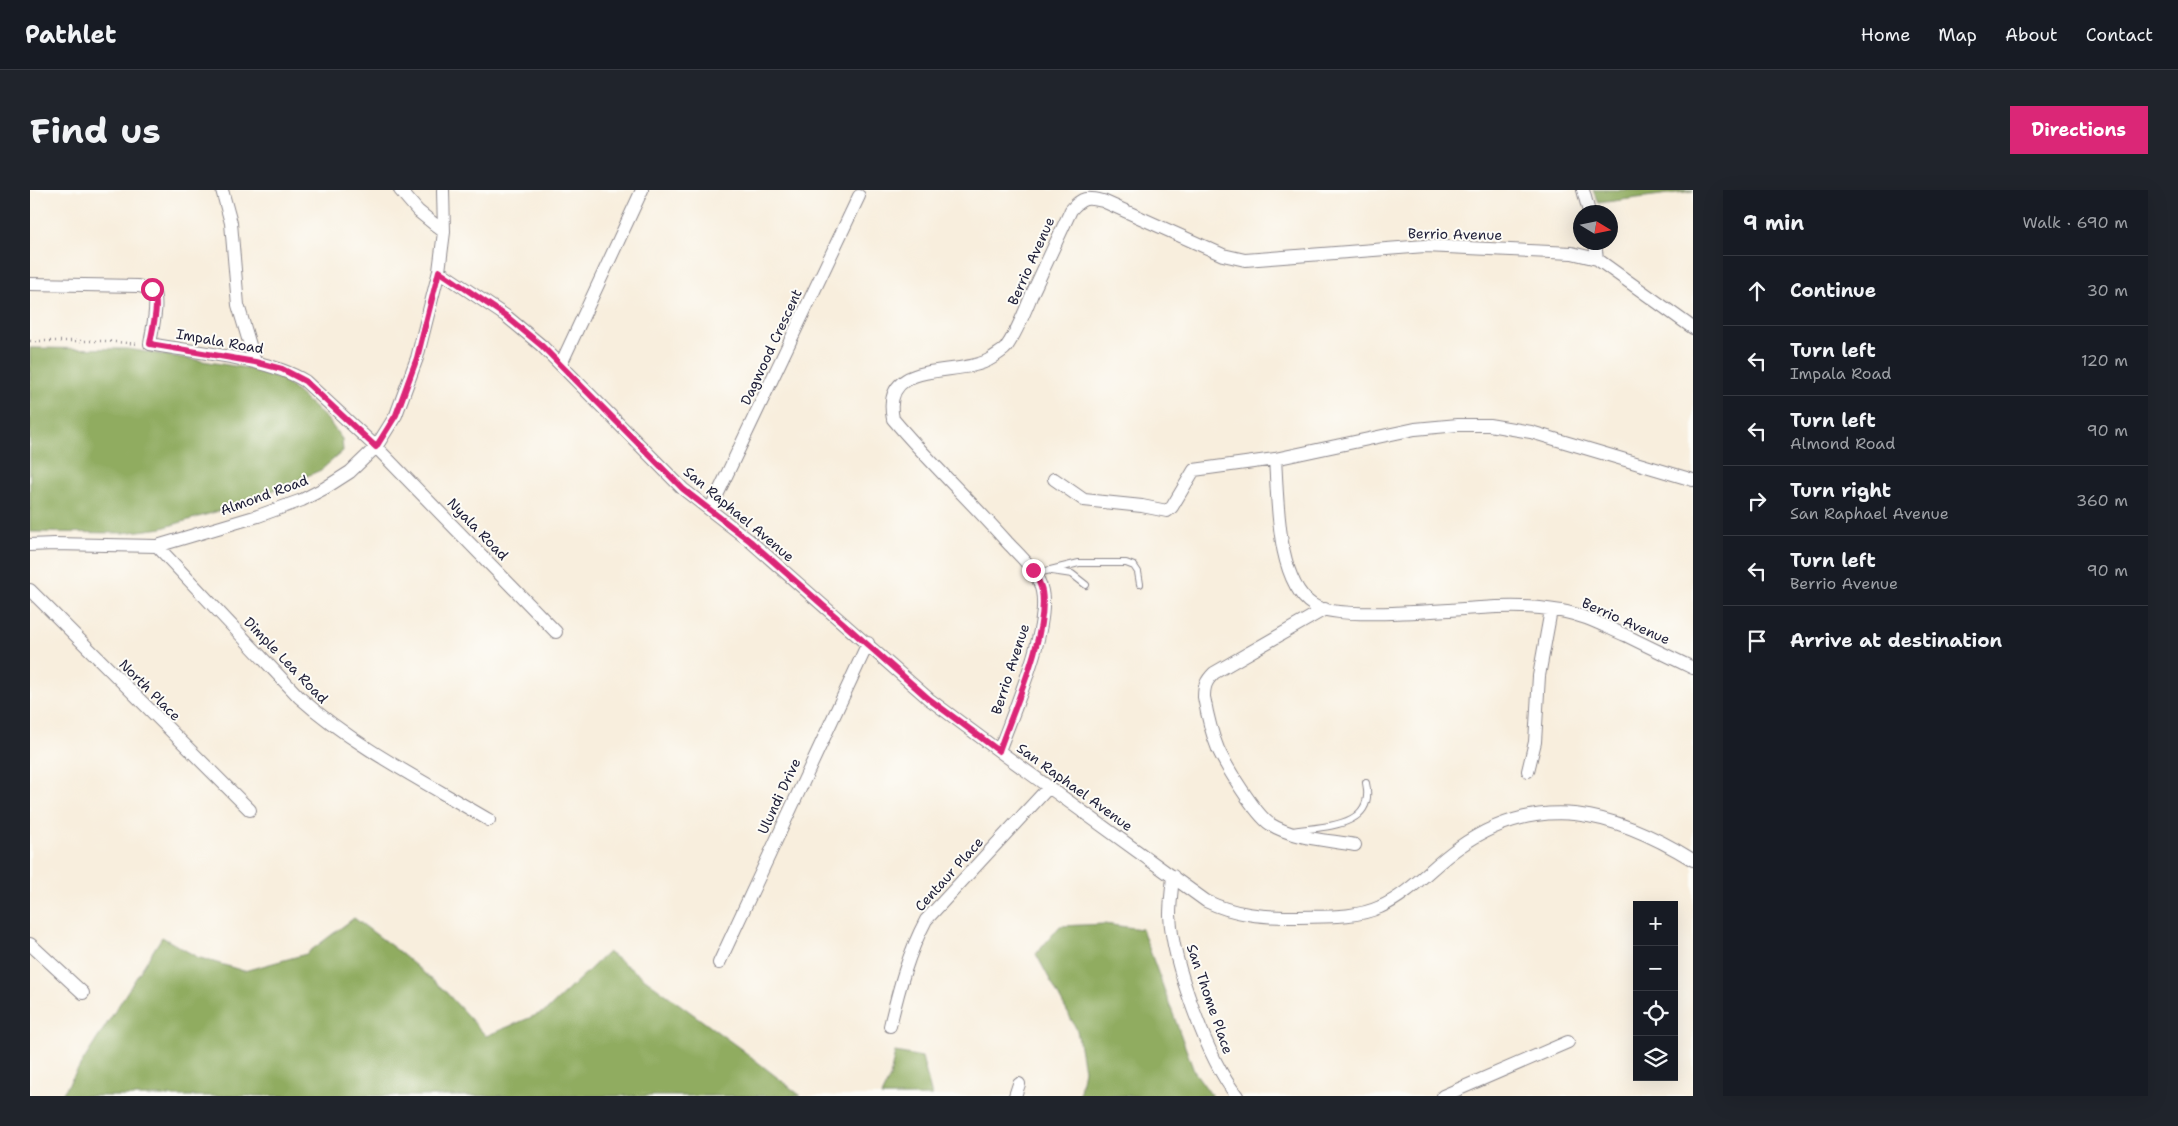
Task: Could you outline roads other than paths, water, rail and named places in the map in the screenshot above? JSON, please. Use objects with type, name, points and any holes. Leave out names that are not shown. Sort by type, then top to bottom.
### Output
[{"type":"street","points":[[222,190],[230,222],[238,305],[255,362]]},
{"type":"street","points":[[400,190],[418,211],[444,232]]},
{"type":"street","name":"Almond Road","points":[[30,545],[157,546],[258,516],[302,500],[350,472],[376,447],[396,415],[417,358],[439,271],[444,232],[443,190]]},
{"type":"street","points":[[561,364],[642,190]]},
{"type":"street","points":[[1583,190],[1587,205]]},
{"type":"street","name":"Berrio Avenue","points":[[999,751],[1038,642],[1042,612],[1042,590],[1034,574],[969,499],[893,420],[890,406],[896,390],[906,380],[921,373],[970,365],[989,359],[1006,348],[1020,322],[1070,210],[1077,202],[1089,194],[1223,255],[1245,260],[1424,246],[1572,253],[1597,259],[1693,328]]},
{"type":"street","name":"Dagwood Crescent","points":[[710,510],[859,196]]},
{"type":"street","points":[[1596,250],[1597,259]]},
{"type":"street","name":"San Raphael Avenue","points":[[439,271],[506,316],[561,364],[683,489],[750,541],[868,643],[929,699],[1206,901],[1221,908],[1243,914],[1265,917],[1339,916],[1362,913],[1380,907],[1401,895],[1439,862],[1479,834],[1538,814],[1558,812],[1578,813],[1616,822],[1671,847],[1693,860]]},
{"type":"street","name":"Impala Road","points":[[30,284],[138,286],[152,289],[156,302],[150,344],[255,362],[282,369],[305,381],[376,447]]},
{"type":"street","points":[[1054,479],[1084,500],[1166,510],[1172,507],[1194,470],[1275,459],[1415,429],[1458,425],[1489,425],[1531,432],[1693,480]]},
{"type":"street","name":"Nyala Road","points":[[376,447],[556,632]]},
{"type":"street","name":"Berrio Avenue","points":[[1275,459],[1281,533],[1289,570],[1299,592],[1313,606],[1334,613],[1499,607],[1551,610],[1587,618],[1693,668]]},
{"type":"street","name":"Dimple Lea Road","points":[[157,546],[299,697],[323,718],[346,735],[489,820]]},
{"type":"street","name":"North Place","points":[[30,590],[250,810]]},
{"type":"street","points":[[1325,609],[1214,673],[1207,680],[1204,688],[1208,718],[1218,749],[1256,810],[1270,824],[1289,832],[1355,845]]},
{"type":"street","points":[[1528,771],[1535,742],[1539,676],[1551,610]]},
{"type":"street","name":"Ulundi Drive","points":[[719,962],[868,643]]},
{"type":"street","name":"Centaur Place","points":[[890,1026],[904,970],[914,942],[926,920],[1049,787]]},
{"type":"street","name":"San Thome Place","points":[[1173,876],[1170,914],[1173,940],[1183,977],[1212,1056],[1225,1081],[1237,1096]]},
{"type":"street","points":[[30,944],[84,993]]},
{"type":"street","points":[[1443,1096],[1568,1042]]},
{"type":"lane","points":[[1034,574],[1079,563],[1126,564],[1134,566],[1138,572],[1140,584]]},
{"type":"lane","points":[[1049,570],[1072,574],[1081,579],[1086,585]]},
{"type":"lane","points":[[1289,832],[1353,820],[1361,812],[1367,800],[1366,783]]}]
